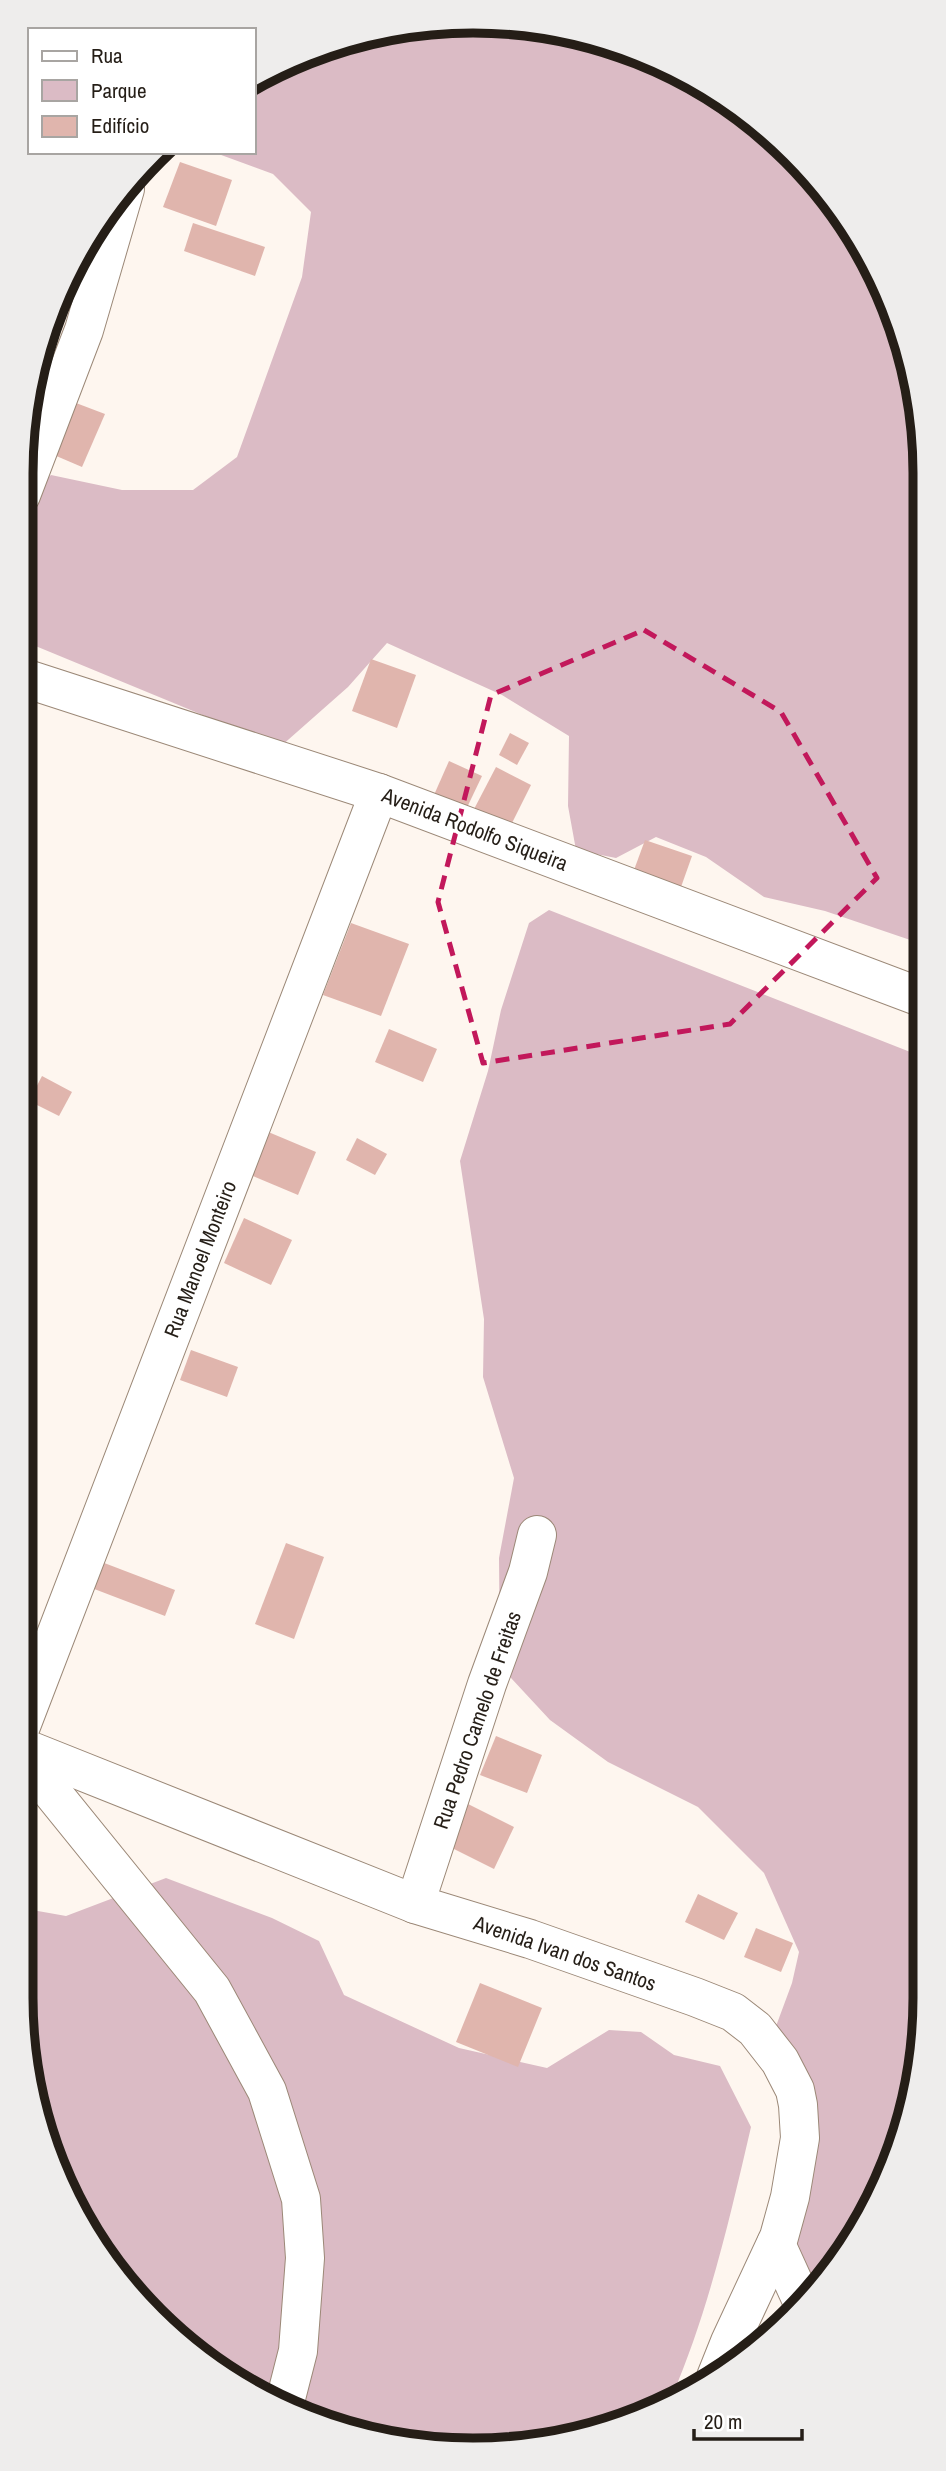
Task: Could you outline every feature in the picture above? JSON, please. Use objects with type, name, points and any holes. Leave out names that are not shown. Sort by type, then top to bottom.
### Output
[{"type":"street","points":[[33,463],[84,330],[118,213]]},
{"type":"street","name":"Avenida Rodolfo Siqueira","points":[[33,681],[379,793],[913,994]]},
{"type":"street","name":"Rua Manoel Monteiro","points":[[33,1695],[379,793]]},
{"type":"street","name":"Rua Pedro Camelo de Freitas","points":[[415,1904],[487,1684],[528,1572],[537,1535]]},
{"type":"street","name":"Avenida Ivan dos Santos","points":[[33,1752],[415,1904],[530,1939],[695,1997],[733,2012],[755,2029],[780,2061],[795,2091],[800,2138],[790,2197],[776,2244],[723,2360]]},
{"type":"street","points":[[33,1769],[212,1990],[267,2091],[301,2199],[305,2258],[298,2351],[287,2396]]},
{"type":"street","points":[[776,2244],[799,2294]]},
{"type":"highlighted area","points":[[644,630],[781,712],[877,878],[730,1024],[483,1063],[438,902],[491,695]]},
{"type":"green space","points":[[473,33],[559,42],[587,48],[641,67],[693,92],[741,124],[804,183],[854,253],[879,305],[898,359],[909,416],[913,473],[913,941],[825,911],[764,897],[706,857],[656,837],[616,858],[576,850],[568,806],[569,736],[502,695],[387,643],[348,687],[280,747],[33,645],[33,491],[51,475],[122,490],[193,490],[237,457],[302,277],[311,212],[273,174],[218,154],[256,154],[256,90],[305,67],[359,48],[416,37]]},
{"type":"green space","points":[[549,910],[913,1053],[912,2027],[898,2112],[879,2166],[854,2218],[806,2285],[790,2220],[772,2037],[792,1983],[799,1952],[764,1873],[698,1807],[608,1762],[550,1720],[500,1666],[499,1558],[514,1478],[483,1377],[484,1319],[460,1161],[488,1071],[501,1010],[529,923]]},
{"type":"green space","points":[[166,1878],[272,1918],[319,1941],[344,1995],[459,2048],[547,2068],[609,2030],[641,2032],[674,2055],[720,2066],[751,2127],[708,2297],[675,2388],[614,2414],[559,2429],[502,2437],[444,2437],[359,2423],[305,2404],[253,2379],[205,2347],[142,2288],[107,2242],[67,2166],[48,2112],[34,2027],[33,1910],[66,1916]]},
{"type":"building","points":[[180,162],[232,180],[216,226],[163,207]]},
{"type":"building","points":[[193,223],[265,247],[255,276],[184,251]]},
{"type":"building","points":[[76,403],[105,414],[82,467],[54,455]]},
{"type":"building","points":[[371,659],[416,675],[397,728],[352,711]]},
{"type":"building","points":[[510,733],[529,743],[517,765],[499,755]]},
{"type":"building","points":[[449,761],[482,776],[462,818],[430,804]]},
{"type":"building","points":[[496,767],[531,785],[508,831],[472,813]]},
{"type":"building","points":[[645,840],[692,856],[681,887],[634,870]]},
{"type":"building","points":[[351,923],[409,944],[381,1016],[323,995]]},
{"type":"building","points":[[389,1029],[437,1049],[423,1082],[375,1062]]},
{"type":"building","points":[[42,1076],[72,1092],[59,1116],[33,1103],[33,1093]]},
{"type":"building","points":[[266,1131],[316,1152],[298,1195],[248,1174]]},
{"type":"building","points":[[357,1138],[387,1154],[375,1175],[346,1160]]},
{"type":"building","points":[[244,1218],[292,1240],[271,1285],[224,1263]]},
{"type":"building","points":[[191,1350],[238,1367],[227,1397],[180,1380]]},
{"type":"building","points":[[286,1543],[324,1557],[294,1639],[255,1624]]},
{"type":"building","points":[[99,1561],[175,1590],[165,1616],[89,1587]]},
{"type":"building","points":[[496,1736],[542,1755],[527,1793],[480,1775]]},
{"type":"building","points":[[468,1804],[514,1827],[494,1869],[448,1846]]},
{"type":"building","points":[[698,1894],[738,1913],[724,1940],[685,1922]]},
{"type":"building","points":[[756,1928],[793,1943],[781,1972],[744,1957]]},
{"type":"building","points":[[480,1983],[542,2008],[518,2067],[456,2042]]}]
